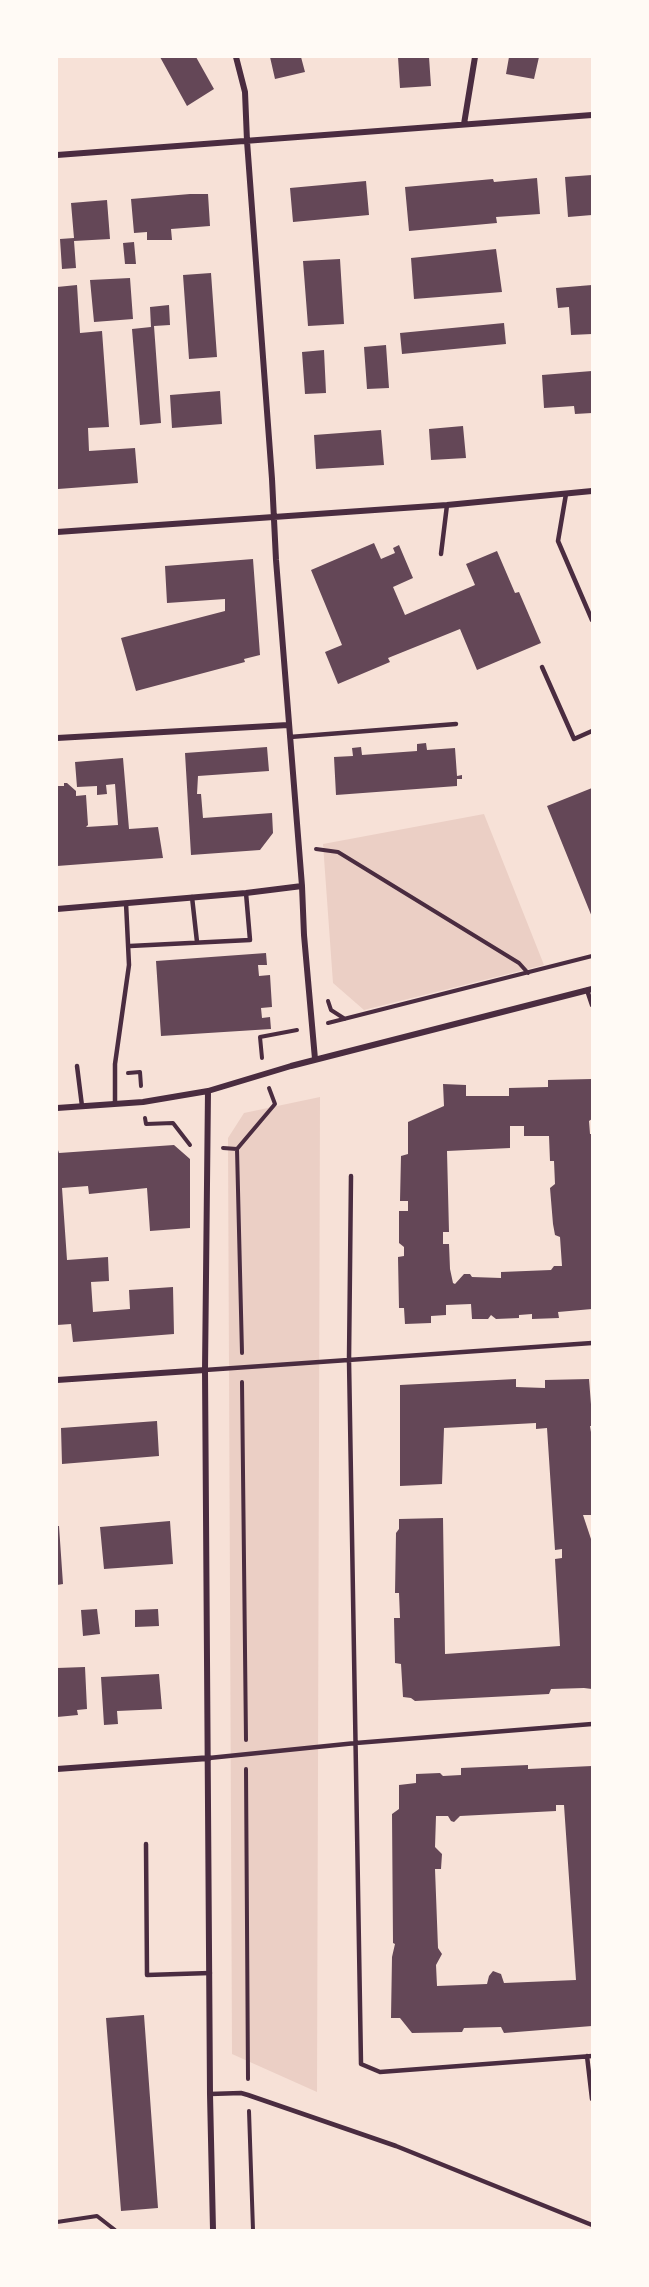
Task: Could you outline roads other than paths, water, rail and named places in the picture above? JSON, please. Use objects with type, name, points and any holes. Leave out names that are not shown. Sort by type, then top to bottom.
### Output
[{"type":"street","points":[[236,57],[245,92],[246,141],[288,725],[315,1059]]},
{"type":"street","points":[[464,124],[475,57]]},
{"type":"street","points":[[57,155],[592,115]]},
{"type":"street","points":[[57,532],[447,505],[592,492]]},
{"type":"street","points":[[57,738],[288,725]]},
{"type":"street","points":[[57,909],[302,886]]},
{"type":"street","points":[[57,1108],[143,1102],[208,1091],[315,1059],[590,989]]},
{"type":"street","points":[[208,1091],[205,1370],[213,2230]]},
{"type":"street","points":[[57,1380],[205,1370]]},
{"type":"street","points":[[57,1769],[209,1758]]},
{"type":"lane","points":[[566,494],[558,541],[592,620]]},
{"type":"lane","points":[[441,554],[447,505]]},
{"type":"lane","points":[[542,667],[574,739],[592,731]]},
{"type":"lane","points":[[290,737],[456,724]]},
{"type":"lane","points":[[130,946],[250,940],[246,893]]},
{"type":"lane","points":[[192,897],[196,942]]},
{"type":"lane","points":[[115,1103],[114,1073],[129,965],[130,946],[126,903]]},
{"type":"lane","points":[[590,989],[592,1005]]},
{"type":"lane","points":[[77,1066],[82,1106]]},
{"type":"lane","points":[[351,1176],[350,1360],[361,2064],[380,2073],[590,2056],[592,2099]]},
{"type":"lane","points":[[205,1370],[592,1343]]},
{"type":"lane","points":[[209,1758],[356,1743],[592,1724]]},
{"type":"lane","points":[[146,1844],[147,1975],[210,1973]]},
{"type":"lane","points":[[210,2094],[248,2095],[396,2146],[592,2225]]}]
